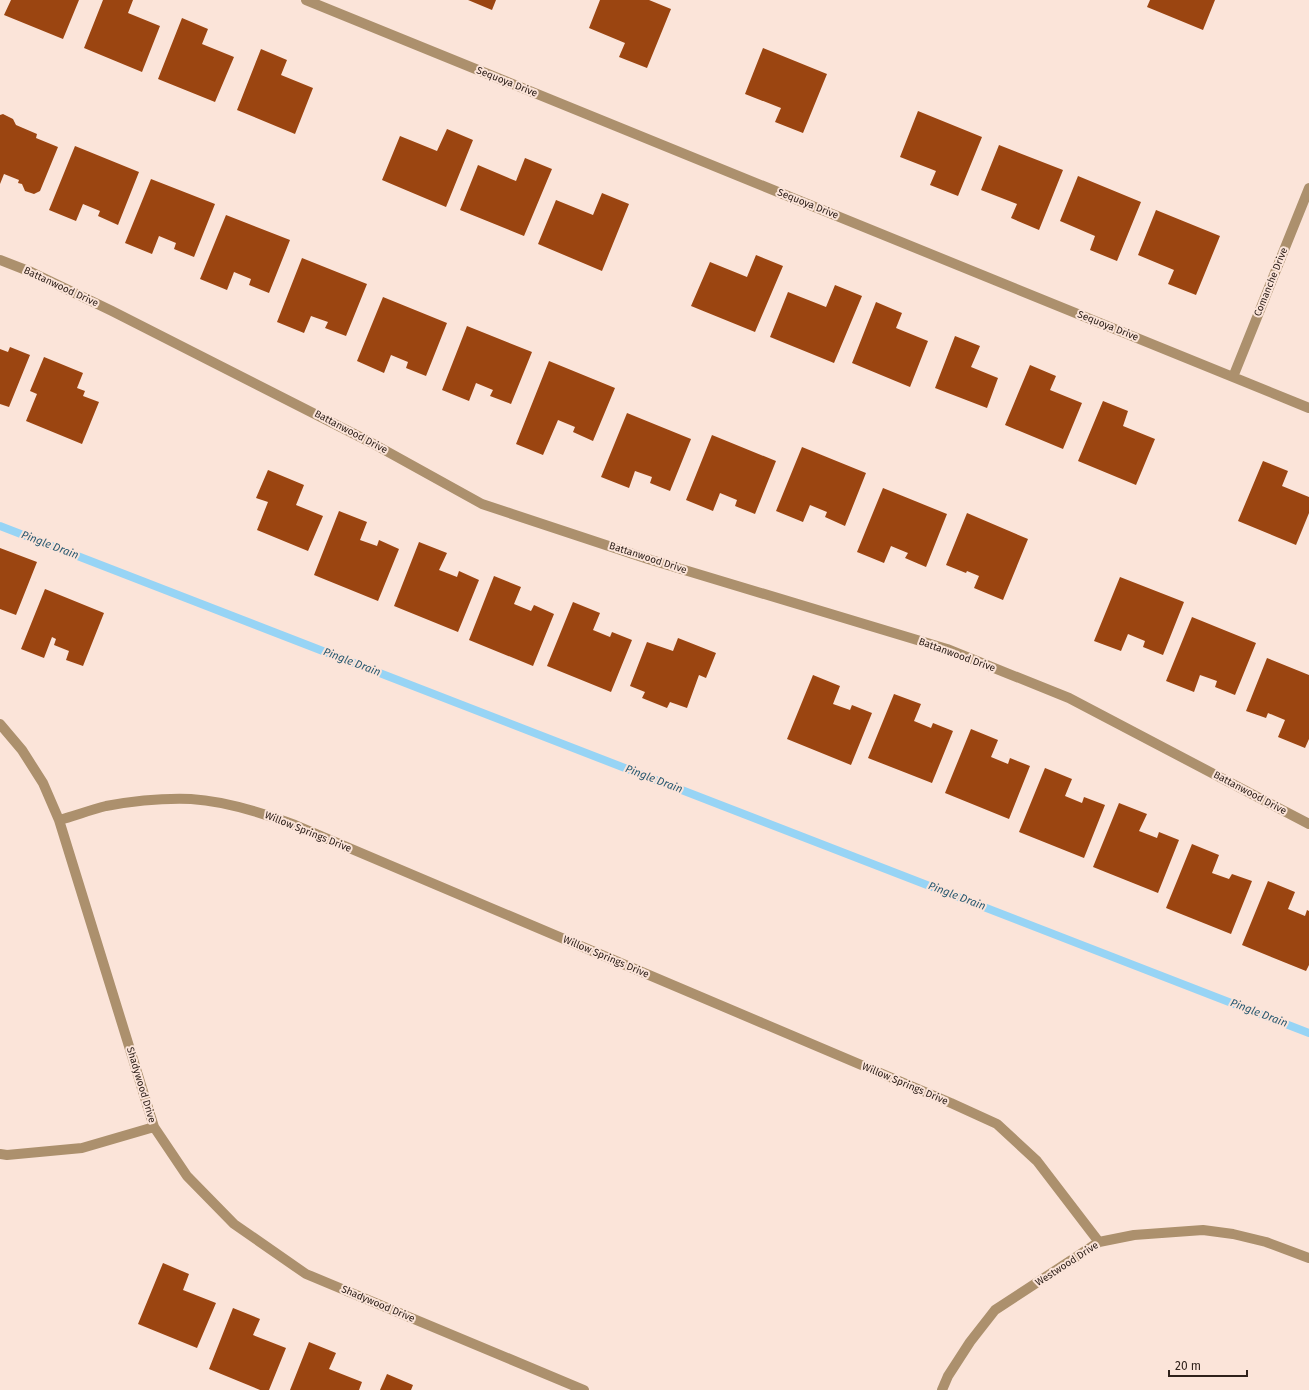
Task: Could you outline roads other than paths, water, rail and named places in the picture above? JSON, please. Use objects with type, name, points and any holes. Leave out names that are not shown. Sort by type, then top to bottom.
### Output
[{"type":"street","name":"Sequoya Drive","points":[[306,0],[1309,408]]},
{"type":"street","name":"Comanche Drive","points":[[1233,377],[1309,188]]},
{"type":"street","name":"Battanwood Drive","points":[[0,260],[31,272],[112,310],[370,442],[482,504],[648,559],[947,649],[1069,698],[1309,824]]},
{"type":"street","name":"Shadywood Drive","points":[[0,724],[22,750],[43,783],[59,820],[154,1127],[187,1176],[234,1224],[306,1274],[584,1390]]},
{"type":"street","name":"Willow Springs Drive","points":[[59,820],[104,807],[134,802],[193,799],[247,809],[266,814],[295,825],[951,1103],[997,1124],[1037,1161],[1099,1242]]},
{"type":"street","points":[[0,1154],[7,1155],[82,1148],[154,1127]]},
{"type":"street","name":"Westwood Drive","points":[[942,1390],[948,1376],[970,1342],[995,1310],[1099,1242],[1134,1235],[1203,1230],[1233,1234],[1266,1242],[1309,1258]]},
{"type":"waterway","name":"Pingle Drain","points":[[0,526],[1309,1033]]}]
